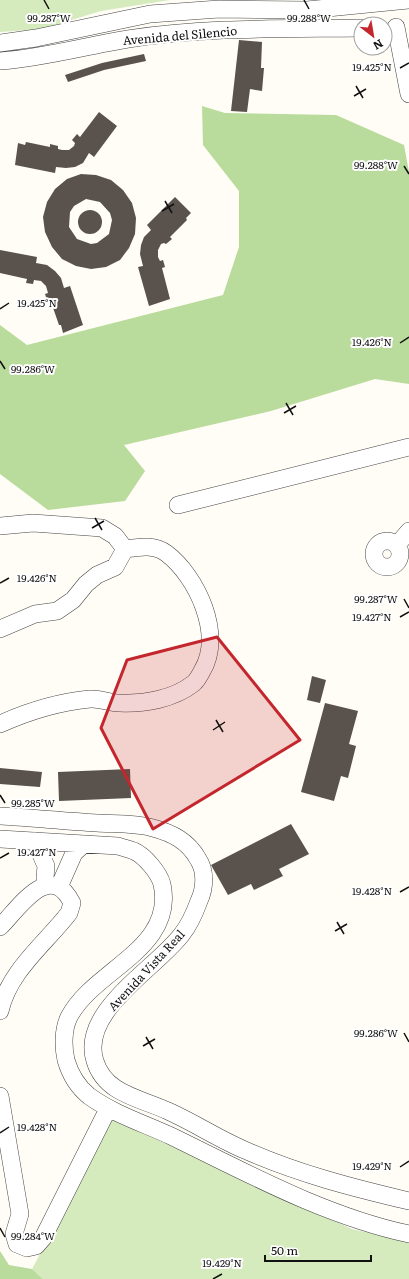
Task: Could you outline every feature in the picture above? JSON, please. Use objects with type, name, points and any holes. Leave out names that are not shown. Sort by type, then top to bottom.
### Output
[{"type":"street","name":"Avenida del Silencio","points":[[0,43],[36,38],[150,14],[219,8],[307,10],[409,0]]},
{"type":"street","points":[[397,27],[409,94]]},
{"type":"street","name":"Avenida del Silencio","points":[[0,61],[69,51],[129,39],[211,31],[353,28]]},
{"type":"street","points":[[178,505],[409,447]]},
{"type":"street","points":[[0,526],[33,523],[102,528],[115,536],[125,549]]},
{"type":"street","points":[[397,545],[409,530]]},
{"type":"street","points":[[0,724],[24,714],[59,703],[92,699],[119,703],[153,701],[178,694],[195,682],[208,661],[210,632],[203,604],[188,575],[165,552],[144,546],[125,549]]},
{"type":"street","points":[[0,630],[35,614],[57,611],[73,600],[86,584],[97,575],[116,567],[125,549]]},
{"type":"street","name":"Avenida Vista Real","points":[[0,816],[151,827],[176,835],[192,849],[202,864],[204,879],[202,894],[195,912],[183,933],[113,1002],[100,1021],[93,1039],[94,1060],[103,1078],[116,1090],[168,1111],[247,1151],[303,1174],[409,1201]]},
{"type":"street","name":"Avenida Vista Real","points":[[0,839],[118,846],[136,852],[148,863],[161,879],[165,898],[156,929],[122,964],[78,1003],[68,1019],[64,1039],[66,1059],[72,1077],[88,1095],[108,1109],[148,1125],[294,1195],[355,1220],[409,1234]]},
{"type":"street","points":[[0,1011],[11,985],[22,967],[69,913],[72,903],[67,894],[53,886],[45,878],[46,866],[35,841]]},
{"type":"street","points":[[0,927],[32,892],[53,886],[74,853],[84,844]]},
{"type":"street","points":[[122,964],[142,975]]},
{"type":"street","points":[[0,1096],[20,1214],[14,1234],[17,1244],[27,1248],[36,1246],[43,1238],[108,1109]]},
{"type":"street","points":[[238,1168],[247,1151]]},
{"type":"street","points":[[294,1195],[303,1174]]},
{"type":"highlighted area","points":[[217,637],[300,740],[153,829],[101,728],[127,660]]},
{"type":"green space","points":[[0,0],[170,0],[101,11],[42,29],[0,32]]},
{"type":"green space","points":[[202,106],[225,113],[336,115],[404,145],[409,172],[409,384],[375,379],[271,411],[124,445],[145,471],[125,501],[48,510],[0,474],[0,325],[27,345],[223,295],[239,247],[239,191],[203,145]]},
{"type":"green space","points":[[112,1119],[352,1229],[409,1242],[409,1279],[43,1279],[32,1269]]},
{"type":"green space","points":[[0,1251],[9,1265],[32,1269],[43,1279],[0,1279]]},
{"type":"building","points":[[239,40],[262,42],[261,68],[264,68],[262,91],[250,89],[247,112],[231,111]]},
{"type":"building","points":[[144,54],[146,61],[104,70],[68,82],[65,75],[102,63]]},
{"type":"building","points":[[99,112],[117,126],[94,157],[89,153],[83,163],[75,167],[56,167],[55,173],[15,165],[18,143],[25,145],[26,142],[50,147],[50,144],[58,146],[58,149],[69,150],[75,143],[72,140],[77,134],[80,137]]},
{"type":"building","points":[[81,174],[96,175],[111,180],[123,190],[132,203],[136,218],[135,234],[129,248],[120,260],[106,267],[91,269],[76,266],[62,259],[52,247],[45,232],[43,217],[47,202],[55,189],[67,179]],"holes":[[[86,199],[100,202],[110,213],[112,220],[109,234],[97,243],[91,244],[77,239],[69,227],[70,212],[74,206]]]},
{"type":"building","points":[[175,197],[191,213],[186,218],[187,220],[170,237],[172,239],[166,244],[161,244],[158,250],[158,257],[160,261],[163,260],[165,267],[162,268],[170,299],[149,306],[138,267],[143,266],[140,254],[141,245],[144,237],[151,230],[147,225]]},
{"type":"building","points":[[90,210],[95,211],[101,217],[101,227],[95,233],[90,234],[85,233],[79,227],[78,222],[79,217],[85,211]]},
{"type":"building","points":[[0,250],[37,257],[36,263],[47,265],[55,271],[61,278],[64,288],[70,286],[83,325],[63,333],[51,302],[48,303],[45,294],[48,293],[46,286],[41,281],[34,280],[33,284],[26,283],[27,279],[0,273]]},
{"type":"building","points":[[312,676],[326,680],[320,703],[307,700]]},
{"type":"building","points":[[325,703],[358,711],[349,744],[356,746],[348,778],[341,776],[334,801],[301,792]]},
{"type":"building","points":[[0,768],[42,772],[40,787],[0,784]]},
{"type":"building","points":[[130,769],[131,798],[59,801],[58,772]]},
{"type":"building","points":[[291,824],[309,854],[279,869],[283,876],[254,890],[251,884],[228,895],[211,865]]}]
